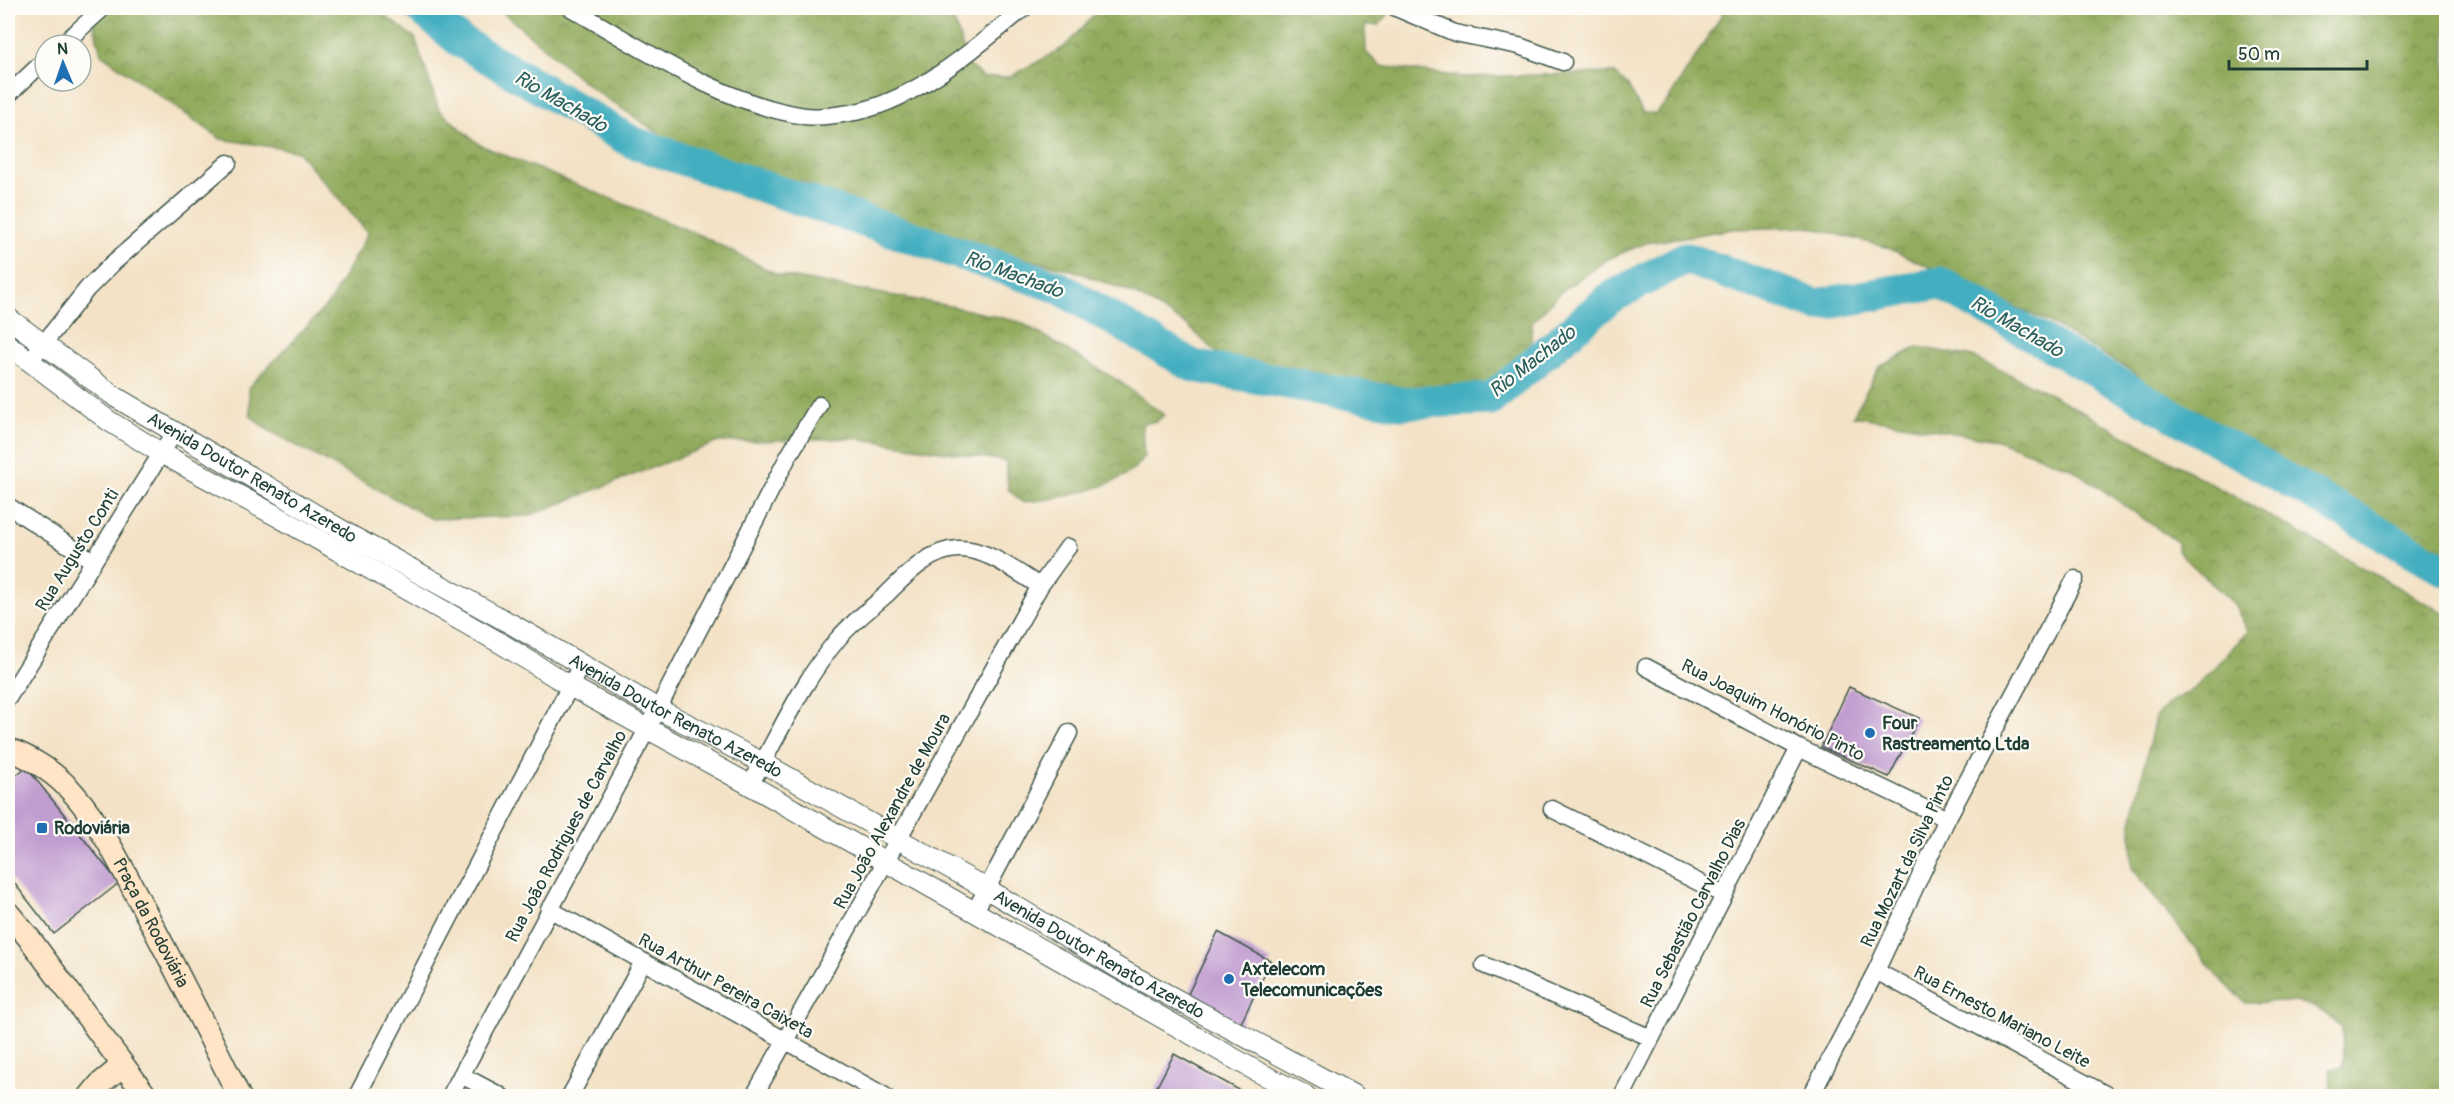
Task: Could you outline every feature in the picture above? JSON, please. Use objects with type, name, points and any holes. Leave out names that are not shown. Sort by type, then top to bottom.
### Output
[{"type":"main road","name":"Praça da Rodoviária","points":[[8,749],[49,771],[75,794],[105,836],[206,1028],[239,1096]]},
{"type":"main road","points":[[8,913],[146,1096]]},
{"type":"main road","points":[[90,1096],[100,1084],[122,1066]]},
{"type":"street","points":[[75,33],[103,8]]},
{"type":"street","points":[[571,8],[681,71],[749,101],[807,116],[860,111],[898,97],[974,49],[1024,8]]},
{"type":"street","points":[[1396,8],[1455,33],[1519,46],[1563,62]]},
{"type":"street","points":[[8,94],[33,71]]},
{"type":"street","points":[[29,362],[87,289],[113,263],[228,163]]},
{"type":"street","name":"Avenida Doutor Renato Azeredo","points":[[8,318],[117,398],[294,501],[350,546],[570,686],[1169,1020],[1258,1072],[1306,1096]]},
{"type":"street","name":"Avenida Doutor Renato Azeredo","points":[[8,345],[109,421],[161,453],[284,520],[350,546],[513,625],[658,709],[763,763],[899,840],[1120,969],[1347,1094]]},
{"type":"street","name":"Rua João Rodrigues de Carvalho","points":[[450,1096],[658,709],[788,457],[819,405]]},
{"type":"street","name":"Rua Augusto Conti","points":[[8,698],[174,433]]},
{"type":"street","points":[[224,487],[236,468]]},
{"type":"street","points":[[284,520],[294,501]]},
{"type":"street","points":[[8,506],[93,561]]},
{"type":"street","name":"Rua João Alexandre de Moura","points":[[754,1096],[1040,586],[1068,547]]},
{"type":"street","points":[[750,785],[806,686],[839,638],[910,571],[929,558],[958,549],[976,551],[1040,586]]},
{"type":"street","name":"Rua Mozart da Silva Pinto","points":[[1811,1096],[1876,971],[1947,819],[2075,579]]},
{"type":"street","points":[[502,644],[513,625]]},
{"type":"street","points":[[357,1096],[581,665]]},
{"type":"street","name":"Rua Joaquim Honório Pinto","points":[[1646,667],[1799,748],[1947,819]]},
{"type":"street","points":[[975,912],[1070,733]]},
{"type":"street","name":"Rua Sebastião Carvalho Dias","points":[[1622,1096],[1799,748]]},
{"type":"street","points":[[821,826],[835,804]]},
{"type":"street","points":[[1552,809],[1724,895]]},
{"type":"street","points":[[946,895],[957,874]]},
{"type":"street","name":"Rua Arthur Pereira Caixeta","points":[[549,909],[885,1096]]},
{"type":"street","points":[[1017,936],[1028,915]]},
{"type":"street","points":[[1061,960],[1072,940]]},
{"type":"street","points":[[570,1096],[643,962]]},
{"type":"street","points":[[1484,965],[1651,1038]]},
{"type":"street","points":[[1110,988],[1120,969]]},
{"type":"street","name":"Rua Ernesto Mariano Leite","points":[[1876,971],[2109,1096]]},
{"type":"street","points":[[1169,1020],[1179,1002]]},
{"type":"street","points":[[1258,1072],[1269,1050]]},
{"type":"street","points":[[461,1075],[501,1096]]},
{"type":"green space","points":[[90,8],[375,8],[415,38],[439,110],[480,145],[704,237],[778,275],[950,306],[1020,322],[1119,381],[1164,415],[1157,421],[1142,424],[1144,457],[1133,470],[1109,483],[1079,493],[1048,499],[1022,502],[1008,489],[1006,461],[855,438],[718,442],[528,516],[432,519],[264,428],[250,415],[249,387],[329,303],[368,233],[297,151],[221,139],[101,54]]},
{"type":"green space","points":[[498,8],[950,8],[968,64],[982,77],[1010,77],[1063,48],[1101,8],[1392,8],[1379,25],[1365,25],[1366,52],[1380,66],[1463,77],[1614,73],[1628,86],[1643,113],[1656,113],[1669,99],[1722,15],[1722,8],[2446,8],[2446,559],[2304,492],[2230,451],[2130,370],[2048,322],[1886,247],[1809,227],[1733,229],[1646,243],[1610,258],[1564,289],[1532,322],[1528,381],[1510,396],[1362,400],[1288,373],[1239,374],[1187,325],[1135,294],[1072,270],[809,209],[710,168],[591,88]]},
{"type":"green space","points":[[1918,347],[1973,357],[2039,388],[2446,614],[2446,1096],[2331,1096],[2330,1069],[2343,1068],[2342,1027],[2319,1009],[2297,1002],[2246,1003],[2217,976],[2132,868],[2131,827],[2155,717],[2168,703],[2195,688],[2248,631],[2234,604],[2177,551],[2177,542],[2071,468],[1997,440],[1853,416],[1879,367]]},
{"type":"building","name":"Four Rastreamento Ltda","points":[[1849,687],[1919,718],[1889,777],[1821,747]]},
{"type":"building","name":"Rodoviária","points":[[26,767],[119,883],[54,934],[8,875],[8,782]]},
{"type":"building","name":"Axtelecom Telecomunicações","points":[[1218,932],[1271,961],[1240,1025],[1187,996]]},
{"type":"building","points":[[1174,1054],[1250,1096],[1152,1096]]},
{"type":"waterway","name":"Rio Machado","points":[[420,8],[460,41],[632,142],[1058,287],[1193,366],[1400,403],[1491,399],[1610,298],[1685,258],[1817,305],[1940,283],[2446,570]]},
{"type":"place","name":"Four Rastreamento Ltda","points":[[1870,733]]},
{"type":"place","name":"Rodoviária","points":[[42,828]]},
{"type":"place","name":"Axtelecom Telecomunicações","points":[[1229,979]]}]
